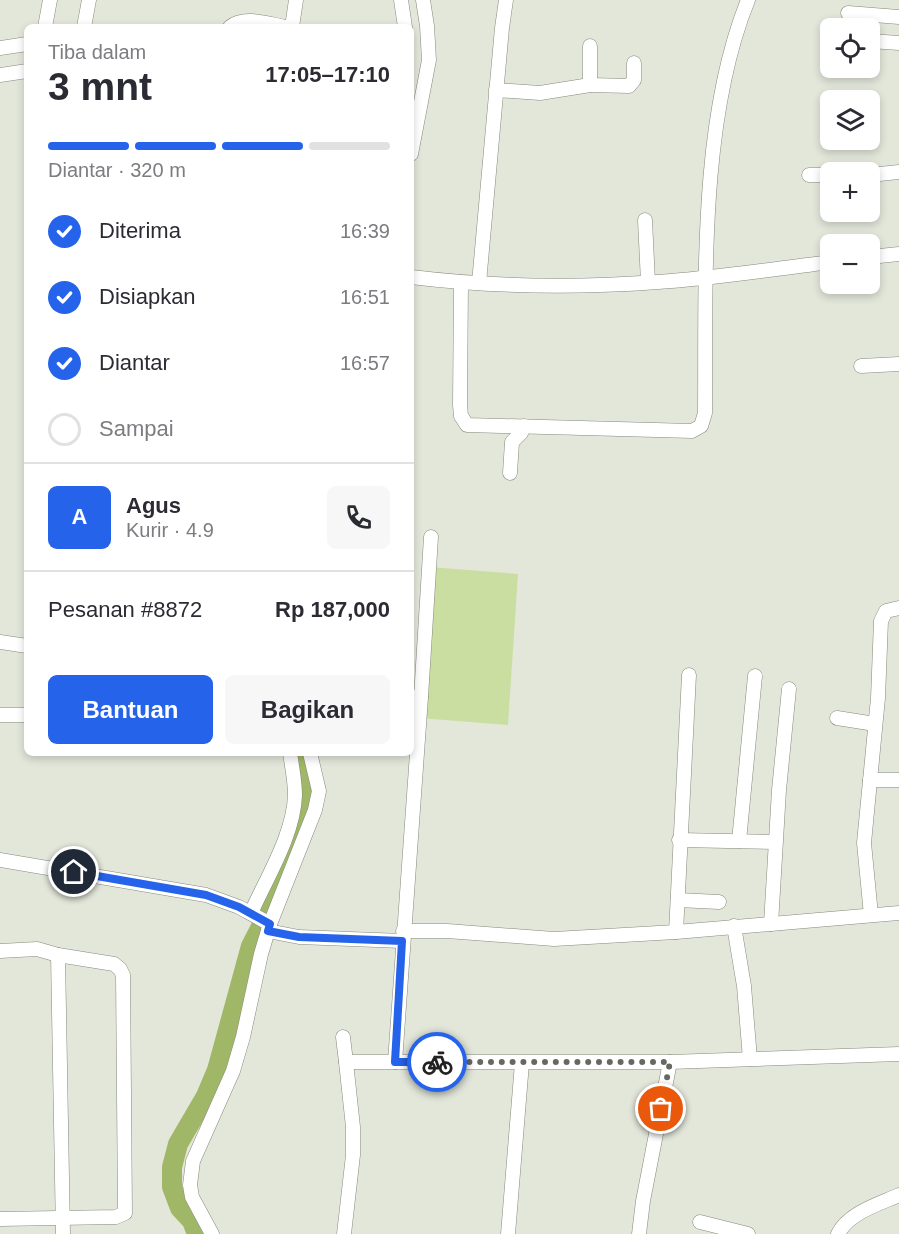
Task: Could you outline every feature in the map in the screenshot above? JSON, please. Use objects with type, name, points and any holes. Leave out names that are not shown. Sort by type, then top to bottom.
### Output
[{"type":"street","points":[[46,24],[50,0]]},
{"type":"street","points":[[85,24],[89,0]]},
{"type":"street","points":[[292,24],[296,0]]},
{"type":"street","points":[[401,0],[405,24]]},
{"type":"street","points":[[414,138],[429,60],[423,0]]},
{"type":"street","points":[[479,283],[506,0]]},
{"type":"street","points":[[461,283],[460,405],[464,422],[467,425],[697,430],[701,426],[705,413],[706,277],[711,185],[718,120],[726,77],[748,0]]},
{"type":"street","points":[[848,13],[899,17]]},
{"type":"street","points":[[234,24],[238,21],[246,21],[266,24]]},
{"type":"street","points":[[880,42],[899,43]]},
{"type":"street","points":[[0,48],[24,44]]},
{"type":"street","points":[[590,46],[590,85]]},
{"type":"street","points":[[496,90],[549,93],[590,85],[631,85],[634,80],[634,63]]},
{"type":"street","points":[[0,75],[24,71]]},
{"type":"street","points":[[880,174],[899,172]]},
{"type":"street","points":[[808,175],[820,175]]},
{"type":"street","points":[[645,220],[648,282]]},
{"type":"street","points":[[880,256],[899,254]]},
{"type":"street","points":[[414,277],[461,283],[556,285],[648,282],[820,263]]},
{"type":"street","points":[[861,366],[899,364]]},
{"type":"street","points":[[510,472],[512,442],[524,426]]},
{"type":"street","points":[[414,730],[431,537]]},
{"type":"street","points":[[871,915],[864,843],[875,724],[881,621],[886,611],[899,608]]},
{"type":"street","points":[[0,642],[24,646]]},
{"type":"street","points":[[676,932],[689,675]]},
{"type":"street","points":[[739,841],[755,676]]},
{"type":"street","points":[[771,924],[789,689]]},
{"type":"street","points":[[0,715],[24,715]]},
{"type":"street","points":[[837,718],[875,724]]},
{"type":"street","points":[[212,1234],[192,1197],[191,1173],[193,1161],[236,1063],[261,954],[262,921],[292,817],[295,793],[290,756]]},
{"type":"street","points":[[262,921],[315,810],[319,791],[311,756]]},
{"type":"street","points":[[395,1062],[412,756]]},
{"type":"street","points":[[870,780],[899,780]]},
{"type":"street","points":[[679,840],[776,842]]},
{"type":"street","points":[[0,860],[206,895],[299,937],[402,936],[447,931],[554,939],[676,932],[899,912]]},
{"type":"street","points":[[678,900],[719,902]]},
{"type":"street","points":[[734,926],[744,986],[750,1059]]},
{"type":"street","points":[[0,951],[37,949],[58,955],[114,964],[123,975],[125,1213],[116,1217],[0,1219]]},
{"type":"street","points":[[58,955],[63,1234]]},
{"type":"street","points":[[343,1037],[353,1127],[353,1155],[344,1234]]},
{"type":"street","points":[[346,1062],[670,1062],[899,1054]]},
{"type":"street","points":[[639,1234],[643,1201],[670,1062]]},
{"type":"street","points":[[508,1234],[522,1063]]},
{"type":"street","points":[[838,1234],[845,1223],[855,1216],[899,1195]]},
{"type":"street","points":[[700,1222],[748,1234]]},
{"type":"green space","points":[[430,567],[518,574],[508,725],[419,718]]},
{"type":"waterway","points":[[197,1234],[192,1221],[180,1208],[172,1187],[172,1167],[178,1144],[206,1096],[217,1070],[251,946],[267,915],[299,833],[306,800],[301,756]]},
{"type":"way so far","points":[[437,1062],[670,1062],[661,1109]]},
{"type":"route","points":[[74,872],[206,895],[252,913],[270,924],[268,931],[287,936],[402,941],[395,1062],[437,1062]]}]
